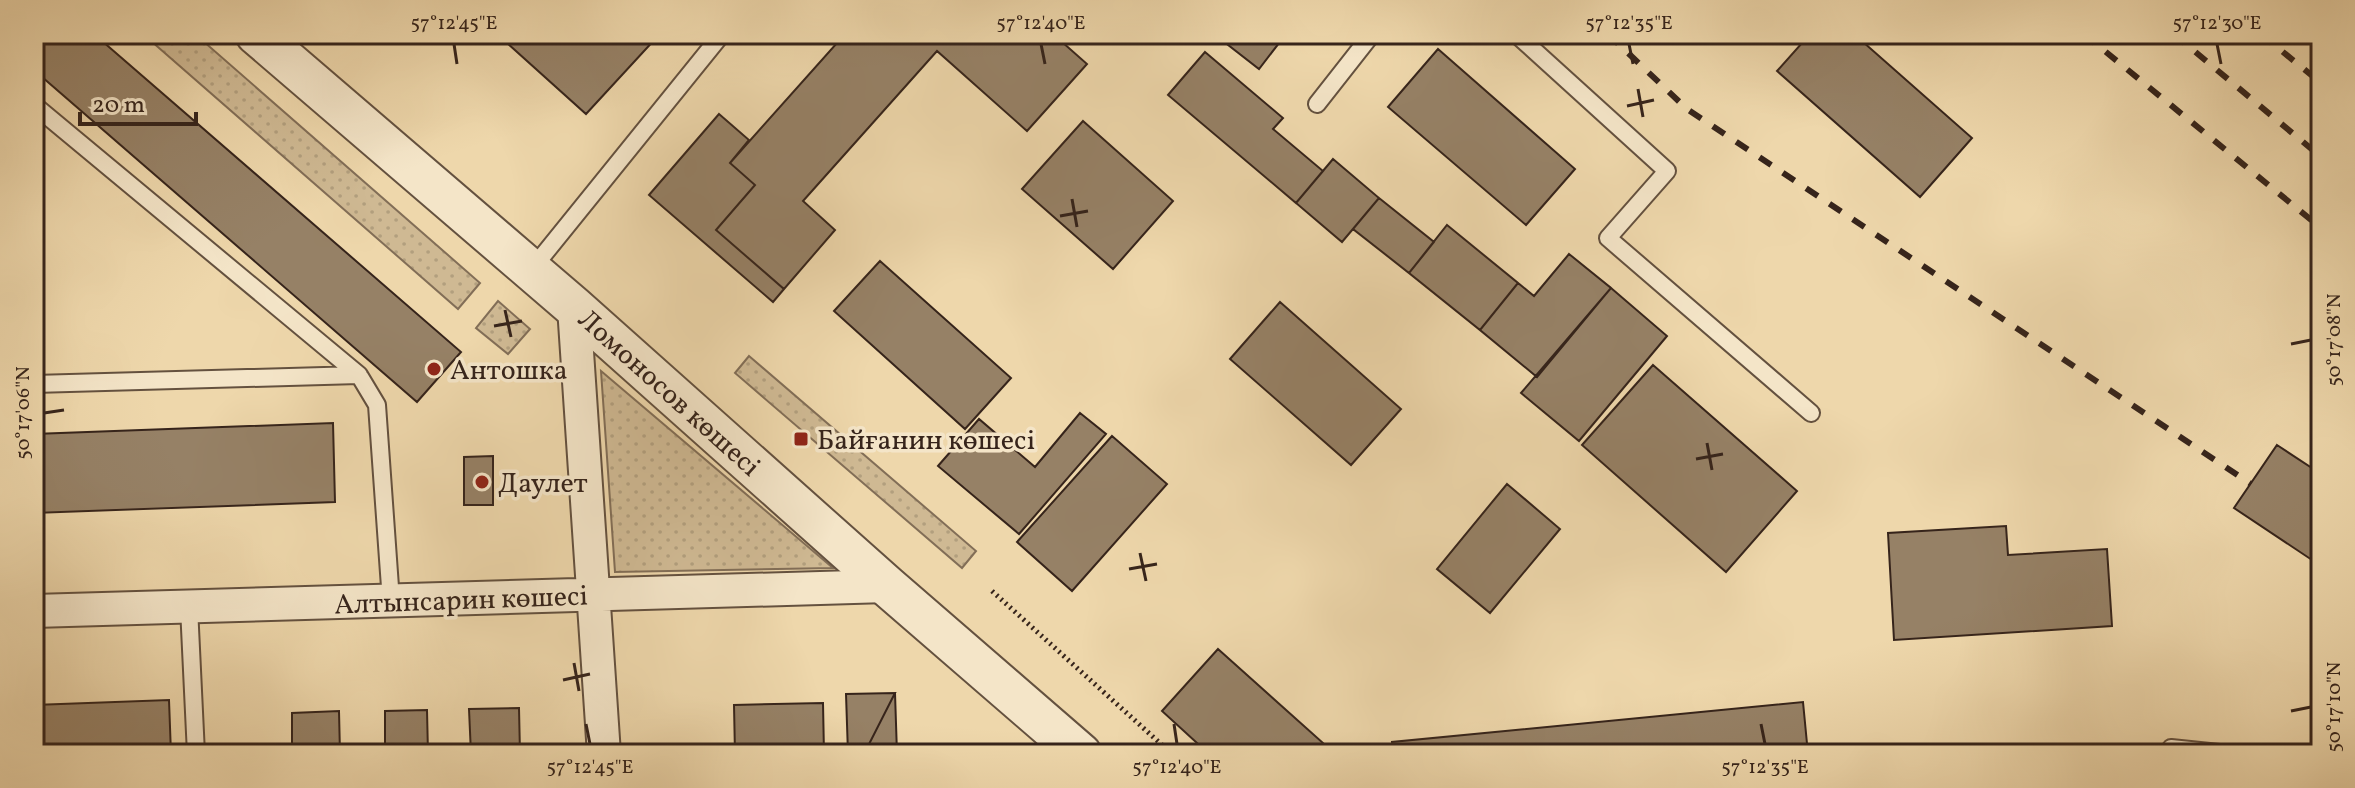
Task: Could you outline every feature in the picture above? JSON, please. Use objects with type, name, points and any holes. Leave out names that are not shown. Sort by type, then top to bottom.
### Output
[{"type":"street","name":"Ломоносов көшесі","points":[[256,34],[574,307],[1081,754]]},
{"type":"street","points":[[574,307],[604,754]]},
{"type":"street","name":"Алтынсарин көшесі","points":[[34,611],[887,586]]},
{"type":"lane","points":[[531,271],[722,34]]},
{"type":"lane","points":[[1317,104],[1372,34]]},
{"type":"lane","points":[[1516,34],[1667,171],[1608,238],[1811,413]]},
{"type":"lane","points":[[34,105],[359,375],[377,405],[391,601]]},
{"type":"lane","points":[[34,384],[359,375]]},
{"type":"lane","points":[[189,607],[196,754]]},
{"type":"lane","points":[[2171,748],[2229,754]]},
{"type":"path","points":[[992,591],[1172,754]]},
{"type":"shaded area","points":[[143,34],[195,34],[480,283],[458,309]]},
{"type":"shaded area","points":[[498,301],[530,329],[508,354],[476,328]]},
{"type":"shaded area","points":[[749,356],[976,551],[962,568],[735,373]]},
{"type":"shaded area","points":[[601,371],[833,568],[615,572]]},
{"type":"building","points":[[34,34],[94,34],[461,352],[417,402],[34,70]]},
{"type":"building","points":[[497,34],[654,34],[657,37],[586,114]]},
{"type":"building","points":[[845,34],[1053,34],[1087,64],[1027,131],[937,51],[803,201],[835,230],[784,289],[716,230],[755,185],[730,163]]},
{"type":"building","points":[[1214,34],[1286,34],[1259,69]]},
{"type":"building","points":[[1810,34],[1854,34],[1972,138],[1920,197],[1777,71]]},
{"type":"building","points":[[1438,49],[1575,169],[1526,225],[1388,107]]},
{"type":"building","points":[[1205,52],[1283,118],[1273,129],[1323,171],[1296,203],[1168,95]]},
{"type":"building","points":[[719,114],[749,140],[730,163],[755,185],[716,230],[784,289],[773,302],[649,195]]},
{"type":"building","points":[[1083,121],[1173,201],[1113,269],[1022,189]]},
{"type":"building","points":[[1333,159],[1379,198],[1342,242],[1296,203]]},
{"type":"building","points":[[1379,198],[1434,242],[1409,273],[1353,229]]},
{"type":"building","points":[[1447,225],[1518,283],[1480,330],[1409,273]]},
{"type":"building","points":[[1569,254],[1611,288],[1537,377],[1480,330],[1518,283],[1534,296]]},
{"type":"building","points":[[880,261],[1011,378],[965,429],[834,311]]},
{"type":"building","points":[[1611,288],[1667,336],[1579,441],[1521,393]]},
{"type":"building","points":[[1280,302],[1401,409],[1351,465],[1230,359]]},
{"type":"building","points":[[1653,365],[1797,491],[1726,572],[1582,445]]},
{"type":"building","points":[[1080,413],[1106,434],[1019,534],[938,466],[979,419],[1035,467]]},
{"type":"building","points":[[333,423],[335,502],[34,513],[34,434]]},
{"type":"building","points":[[1112,436],[1167,484],[1072,591],[1017,542]]},
{"type":"building","points":[[2277,445],[2321,474],[2321,566],[2234,508]]},
{"type":"building","points":[[493,456],[493,505],[464,505],[464,457]]},
{"type":"building","points":[[1507,484],[1560,529],[1490,613],[1437,569]]},
{"type":"building","points":[[2006,526],[2008,555],[2107,549],[2112,626],[1894,640],[1888,533]]},
{"type":"building","points":[[1218,649],[1323,743],[1313,754],[1209,754],[1162,711]]},
{"type":"building","points":[[895,693],[897,754],[864,754]]},
{"type":"building","points":[[895,693],[864,754],[848,754],[846,694]]},
{"type":"building","points":[[169,700],[171,754],[34,754],[34,705]]},
{"type":"building","points":[[1803,702],[1808,754],[1393,754],[1392,742]]},
{"type":"building","points":[[823,703],[824,754],[735,754],[734,705]]},
{"type":"building","points":[[519,708],[520,754],[471,754],[469,709]]},
{"type":"building","points":[[427,710],[428,754],[385,754],[385,711]]},
{"type":"building","points":[[339,711],[340,754],[292,754],[292,713]]},
{"type":"building","points":[[1995,744],[1996,754],[1888,754]]},
{"type":"railway","points":[[1608,34],[1687,109],[2251,484]]},
{"type":"railway","points":[[2084,34],[2321,228]]},
{"type":"railway","points":[[2174,34],[2321,157]]},
{"type":"railway","points":[[2261,34],[2321,83]]},
{"type":"place","name":"Антошка","points":[[434,369]]},
{"type":"place","name":"Байғанин көшесі","points":[[801,439]]},
{"type":"place","name":"Даулет","points":[[482,482]]}]
